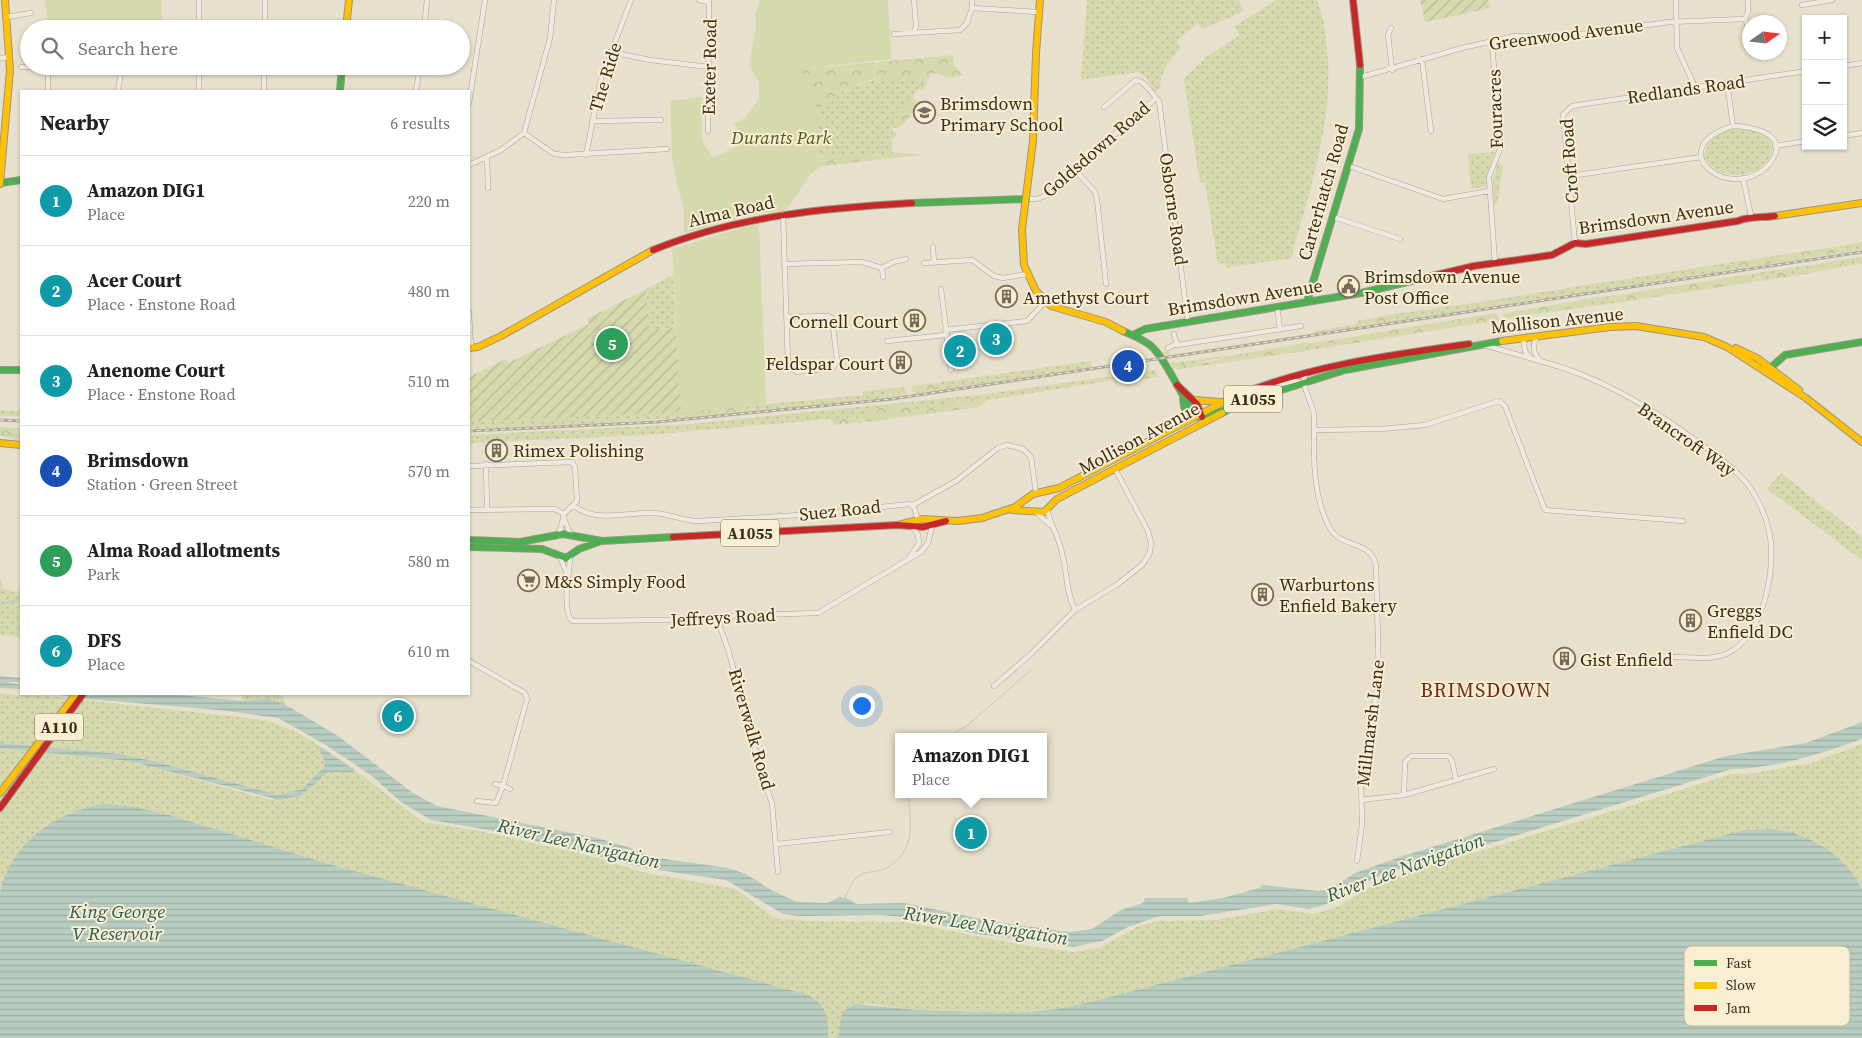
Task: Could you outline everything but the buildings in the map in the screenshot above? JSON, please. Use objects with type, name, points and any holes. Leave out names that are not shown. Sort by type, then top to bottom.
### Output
[{"type":"street","points":[[5,0],[10,57],[0,184],[20,180]]},
{"type":"street","points":[[199,0],[199,20]]},
{"type":"street","points":[[265,0],[265,20]]},
{"type":"street","points":[[347,20],[349,0]]},
{"type":"street","points":[[425,20],[427,0]]},
{"type":"street","points":[[470,96],[485,0]]},
{"type":"street","points":[[470,163],[487,158],[524,134],[550,38],[554,0]]},
{"type":"street","name":"The Ride","points":[[586,155],[601,79],[631,0]]},
{"type":"street","name":"Exeter Road","points":[[699,0],[709,1],[708,131]]},
{"type":"street","points":[[914,0],[916,26],[914,32]]},
{"type":"street","points":[[894,34],[914,32],[933,34],[960,30],[967,23],[972,8],[972,0]]},
{"type":"street","points":[[1040,0],[1034,141],[1022,240],[1027,274],[1045,302],[1067,312],[1106,322],[1133,335],[1156,350],[1183,398],[1200,417]]},
{"type":"street","name":"Carterhatch Road","points":[[1307,302],[1359,129],[1362,77],[1352,0]]},
{"type":"street","points":[[1676,0],[1676,48],[1695,87]]},
{"type":"street","points":[[1746,15],[1748,0]]},
{"type":"street","points":[[1802,5],[1832,0]]},
{"type":"street","points":[[972,8],[1038,12]]},
{"type":"street","points":[[7,17],[31,13]]},
{"type":"street","name":"Greenwood Avenue","points":[[1362,77],[1392,70],[1422,59],[1515,36],[1560,37],[1676,22],[1742,19]]},
{"type":"street","points":[[1391,28],[1388,35],[1392,70]]},
{"type":"street","name":"Fouracres","points":[[1492,42],[1500,149],[1489,177],[1495,264]]},
{"type":"street","points":[[610,52],[650,60],[709,67]]},
{"type":"street","points":[[0,58],[10,57]]},
{"type":"street","points":[[1422,59],[1431,132]]},
{"type":"street","points":[[1847,65],[1862,63]]},
{"type":"street","name":"Redlands Road","points":[[1566,109],[1572,106],[1802,72]]},
{"type":"street","points":[[48,75],[48,90]]},
{"type":"street","points":[[118,90],[121,75]]},
{"type":"street","points":[[199,75],[199,90]]},
{"type":"street","points":[[264,75],[264,90]]},
{"type":"street","points":[[340,90],[341,75]]},
{"type":"street","points":[[416,90],[419,75]]},
{"type":"street","name":"Goldsdown Road","points":[[1027,199],[1037,200],[1045,196],[1155,99],[1143,82],[1136,80],[1104,107]]},
{"type":"street","points":[[1727,82],[1734,126]]},
{"type":"street","name":"Osborne Road","points":[[1155,99],[1158,99],[1160,105],[1188,322]]},
{"type":"street","name":"Croft Road","points":[[1566,109],[1563,115],[1575,243]]},
{"type":"street","points":[[592,122],[661,120]]},
{"type":"street","points":[[1734,126],[1748,126],[1763,130],[1771,137],[1775,146],[1774,155],[1768,165],[1743,178],[1729,178],[1715,174],[1704,165],[1701,157],[1703,146],[1708,139],[1721,130],[1734,126]]},
{"type":"street","points":[[1847,135],[1862,133]]},
{"type":"street","points":[[524,134],[554,154],[586,155],[667,149]]},
{"type":"street","points":[[1775,146],[1802,142]]},
{"type":"street","points":[[1570,176],[1701,157]]},
{"type":"street","points":[[487,158],[488,188]]},
{"type":"street","points":[[1349,166],[1443,199],[1489,191]]},
{"type":"street","points":[[1077,167],[1077,172],[1095,192],[1097,199],[1106,284]]},
{"type":"street","points":[[1743,178],[1751,216]]},
{"type":"street","name":"Alma Road","points":[[470,348],[501,336],[628,263],[670,242],[725,225],[783,214],[908,203],[1027,199]]},
{"type":"street","name":"Brimsdown Avenue","points":[[1133,335],[1145,329],[1361,293],[1474,266],[1552,255],[1575,243],[1586,244],[1738,221],[1751,216],[1762,218],[1862,203]]},
{"type":"street","points":[[783,214],[788,365],[790,369],[797,372],[833,368],[836,360],[832,318],[828,316],[787,317]]},
{"type":"street","points":[[1333,217],[1400,240]]},
{"type":"street","points":[[933,247],[934,263]]},
{"type":"street","points":[[784,264],[862,262],[882,268],[893,262],[906,259]]},
{"type":"street","points":[[924,264],[972,260],[994,276],[1003,278],[1027,274]]},
{"type":"street","points":[[882,268],[883,277]]},
{"type":"street","points":[[941,290],[951,370]]},
{"type":"street","points":[[887,341],[1027,321],[1045,302]]},
{"type":"street","points":[[1277,307],[1280,329]]},
{"type":"street","points":[[1168,348],[1176,344],[1301,326]]},
{"type":"street","name":"Mollison Avenue","points":[[1012,510],[1039,493],[1059,488],[1200,417],[1284,388],[1370,364],[1461,349],[1478,344],[1590,328],[1636,326],[1704,337],[1751,355],[1862,442]]},
{"type":"street","points":[[1174,334],[1176,344]]},
{"type":"street","points":[[1540,361],[1535,354],[1534,346],[1535,339],[1542,334]]},
{"type":"street","points":[[1523,337],[1524,351],[1531,359]]},
{"type":"street","points":[[1768,370],[1785,355],[1862,342]]},
{"type":"street","name":"Mollison Avenue","points":[[470,540],[520,542],[558,536],[602,541],[898,525],[932,526],[940,525],[946,521],[1012,510],[1035,513],[1048,508],[1057,499],[1115,469],[1221,402],[1252,388],[1374,357],[1460,344],[1478,344]]},
{"type":"street","name":"Brancroft Way","points":[[1478,344],[1499,348],[1592,378],[1662,417],[1706,448],[1741,477],[1760,505],[1769,528],[1771,558],[1769,579],[1756,625],[1740,645],[1724,655],[1706,658],[1676,656]]},
{"type":"street","points":[[0,370],[20,370]]},
{"type":"street","name":"Millmarsh Lane","points":[[1305,374],[1304,383],[1313,413],[1319,500],[1325,518],[1336,536],[1362,547],[1371,554],[1376,566],[1379,678],[1363,764],[1362,824],[1357,861]]},
{"type":"street","name":"Mollison Avenue","points":[[1252,388],[1294,381],[1304,383]]},
{"type":"street","points":[[1176,385],[1194,400],[1200,417]]},
{"type":"street","points":[[1174,429],[1186,415],[1183,398]]},
{"type":"street","points":[[1194,400],[1221,402]]},
{"type":"street","points":[[1314,430],[1374,429],[1425,425],[1499,401],[1505,406],[1545,510],[1683,521]]},
{"type":"street","points":[[0,443],[20,445]]},
{"type":"street","points":[[918,520],[912,505],[956,481],[998,448],[1007,445],[1023,449],[1030,457],[1039,493],[1047,497],[1051,526],[1061,547],[1070,594],[1076,610]]},
{"type":"street","points":[[470,466],[572,462],[575,467],[576,496],[574,506],[564,515],[558,536],[553,543],[557,555]]},
{"type":"street","points":[[486,464],[487,510]]},
{"type":"street","points":[[994,686],[1031,654],[1076,610],[1123,580],[1142,564],[1150,552],[1151,543],[1148,531],[1115,469]]},
{"type":"street","points":[[1029,500],[1029,507],[1051,526]]},
{"type":"street","name":"Suez Road","points":[[574,506],[596,516],[654,513],[681,520],[698,521],[818,514],[900,504],[912,505]]},
{"type":"street","points":[[470,510],[555,509],[564,515],[576,546],[572,556]]},
{"type":"street","name":"Mollison Avenue","points":[[898,525],[938,518],[946,521]]},
{"type":"street","points":[[907,561],[919,543],[918,535],[912,526]]},
{"type":"street","name":"Jeffreys Road","points":[[572,556],[567,574],[569,616],[572,621],[666,620],[719,616],[818,613],[922,552],[926,546],[932,526]]},
{"type":"street","name":"Mollison Avenue","points":[[470,547],[538,548],[557,555],[572,556],[579,548],[602,541]]},
{"type":"street","name":"Jeffreys Road","points":[[557,555],[567,574]]},
{"type":"street","name":"Riverwalk Road","points":[[719,616],[720,627],[728,649],[764,781],[772,798],[778,872]]},
{"type":"street","points":[[470,662],[516,688],[527,697],[527,706],[496,804],[477,801]]},
{"type":"street","name":"A110","points":[[32,758],[75,695]]},
{"type":"street","name":"A110","points":[[0,808],[3,794],[82,695]]},
{"type":"street","points":[[1404,795],[1405,762],[1412,756],[1448,756],[1452,760],[1456,780]]},
{"type":"street","points":[[1361,800],[1404,795],[1494,769]]},
{"type":"street","points":[[495,784],[510,789]]},
{"type":"street","points":[[777,844],[890,832]]},
{"type":"green space","points":[[45,0],[162,0],[162,20],[47,20]]},
{"type":"green space","name":"Durants Park","points":[[760,0],[888,0],[891,59],[800,69],[810,88],[816,108],[822,166],[811,173],[786,210],[743,216],[684,233],[683,205],[672,155],[670,101],[702,97],[702,141],[713,158],[743,143],[734,123],[745,118],[759,99],[759,83],[749,65],[756,27],[755,14]]},
{"type":"green space","points":[[1087,0],[1239,0],[1244,11],[1203,29],[1197,23],[1176,42],[1181,48],[1164,71],[1160,88],[1154,92],[1146,77],[1138,72],[1081,80]]},
{"type":"green space","points":[[1277,0],[1317,0],[1320,8],[1326,40],[1328,72],[1323,134],[1291,258],[1227,268],[1226,263],[1218,264],[1205,182],[1200,183],[1184,79],[1205,58],[1240,35],[1235,26]]},
{"type":"green space","points":[[1420,0],[1488,0],[1491,8],[1425,22]]},
{"type":"green space","points":[[954,55],[954,65],[962,75],[950,77],[937,73],[931,74],[923,91],[919,89],[923,81],[919,79],[874,79],[839,94],[820,110],[825,124],[824,157],[909,153],[922,155],[822,166],[811,173],[786,210],[741,175],[749,113],[757,105],[806,82],[800,69]]},
{"type":"green space","points":[[881,78],[910,78],[924,81],[892,127],[893,132],[897,135],[892,139],[892,152],[900,154],[824,158],[825,124],[820,110],[831,98],[856,86]]},
{"type":"green space","points":[[912,96],[917,103],[911,114],[901,126],[897,128],[892,127]]},
{"type":"green space","points":[[1734,128],[1758,131],[1767,137],[1773,148],[1768,159],[1761,167],[1742,175],[1720,171],[1711,166],[1704,157],[1705,151],[1714,138]]},
{"type":"green space","points":[[1495,152],[1488,171],[1486,186],[1471,189],[1468,154]]},
{"type":"green space","points":[[1498,163],[1503,166],[1497,204],[1494,205],[1493,180]]},
{"type":"green space","points":[[759,222],[766,404],[681,412],[672,249]]},
{"type":"green space","points":[[1862,242],[1862,250],[1838,253],[1846,249],[1847,245]]},
{"type":"green space","points":[[1847,245],[1846,249],[1838,253],[1739,269],[1733,262]]},
{"type":"green space","points":[[1862,257],[1862,264],[1846,266],[1833,261]]},
{"type":"green space","points":[[1833,261],[1846,266],[1800,275],[1802,270],[1811,269]]},
{"type":"green space","points":[[1733,262],[1739,269],[1516,303],[1518,296],[1695,268],[1697,271],[1727,266],[1727,263]]},
{"type":"green space","points":[[1727,263],[1724,269],[1699,272],[1695,268]]},
{"type":"green space","points":[[1825,263],[1817,269],[1802,270],[1800,275],[1793,276],[1788,270],[1783,271],[1774,279],[1761,281],[1760,277],[1750,274]]},
{"type":"green space","points":[[1787,270],[1793,276],[1774,279],[1779,272]]},
{"type":"green space","points":[[1750,274],[1757,276],[1761,281],[1615,303],[1617,295]]},
{"type":"green space","points":[[673,275],[676,328],[649,329],[646,289]]},
{"type":"green space","points":[[646,289],[649,329],[676,328],[681,412],[470,422],[470,377],[506,359],[508,363],[589,324],[587,319]]},
{"type":"green space","points":[[1617,295],[1615,303],[1593,306],[1588,299]]},
{"type":"green space","points":[[1518,296],[1516,303],[1485,308],[1480,302]]},
{"type":"green space","points":[[1588,299],[1593,306],[1507,318],[1501,314]]},
{"type":"green space","points":[[1480,302],[1485,308],[1393,322],[1395,314]]},
{"type":"green space","points":[[1496,313],[1500,320],[1343,345],[1329,343],[1309,347],[1308,344]]},
{"type":"green space","points":[[1395,314],[1393,322],[1359,327],[1357,321]]},
{"type":"green space","points":[[1357,321],[1359,327],[1166,357],[1163,352],[1169,351],[1170,355],[1314,333],[1314,331],[1354,325]]},
{"type":"green space","points":[[1310,342],[1310,347],[1329,343],[1343,345],[1298,352],[1300,347],[1298,344]]},
{"type":"green space","points":[[1298,344],[1300,347],[1298,352],[1175,370],[1181,364],[1209,362],[1234,355]]},
{"type":"green space","points":[[1234,355],[1176,367],[1175,370],[1170,363]]},
{"type":"green space","points":[[1091,361],[1092,367],[936,391],[936,383]]},
{"type":"green space","points":[[1156,370],[1159,377],[1115,383],[1114,380],[987,400],[976,398],[918,413],[908,405],[867,415],[867,422],[858,418],[830,419],[646,435],[470,443],[470,435],[691,424],[978,395]]},
{"type":"green space","points":[[936,383],[936,391],[916,394],[911,390],[913,386]]},
{"type":"green space","points":[[903,387],[906,390],[906,395],[893,397],[886,392],[886,389]]},
{"type":"green space","points":[[886,389],[886,393],[893,397],[746,413],[745,406],[863,395],[863,391]]},
{"type":"green space","points":[[976,398],[987,400],[979,407],[867,422],[867,415],[871,409],[908,405],[918,413],[922,412],[923,408]]},
{"type":"green space","points":[[745,406],[746,413],[695,417],[681,412]]},
{"type":"green space","points":[[0,410],[20,411],[20,416],[0,416]]},
{"type":"green space","points":[[681,412],[695,417],[470,429],[471,422]]},
{"type":"green space","points":[[858,418],[864,422],[835,425],[830,419]]},
{"type":"green space","points":[[0,427],[20,428],[20,441],[0,436]]},
{"type":"green space","points":[[1781,473],[1862,537],[1862,560],[1767,489]]},
{"type":"green space","points":[[0,577],[3,588],[17,592],[20,589],[20,637],[0,635]]},
{"type":"green space","points":[[0,694],[57,697],[266,720],[299,733],[321,747],[319,751],[325,763],[324,767],[302,789],[279,795],[121,754],[0,743]]},
{"type":"green space","points":[[242,695],[282,695],[286,705],[268,698],[243,701]]},
{"type":"green space","points":[[1862,744],[1862,889],[1853,873],[1841,860],[1828,849],[1813,841],[1779,831],[1762,829],[1744,830],[1098,1000],[1057,1009],[1017,1013],[917,1010],[864,1003],[841,1016],[838,1038],[828,1038],[826,1017],[822,1006],[812,997],[805,994],[329,864],[166,814],[72,812],[48,827],[27,846],[11,869],[0,895],[0,748],[129,761],[271,800],[302,795],[328,772],[353,772],[355,770],[423,822],[481,831],[602,859],[642,872],[736,889],[774,918],[807,921],[905,922],[1028,946],[1074,952],[1100,948],[1139,926],[1159,921],[1216,920],[1278,909],[1313,914],[1337,907],[1380,881],[1731,774],[1749,774],[1811,763]]},
{"type":"water","points":[[0,676],[20,678],[20,682],[6,682],[20,685],[20,689],[0,688]]},
{"type":"water","name":"River Lee Navigation","points":[[59,695],[180,695],[243,701],[268,698],[286,705],[338,736],[413,793],[437,806],[597,838],[634,849],[651,857],[728,868],[746,874],[771,890],[797,902],[827,903],[840,897],[849,899],[856,904],[904,903],[996,922],[1068,932],[1092,929],[1121,910],[1143,903],[1145,898],[1187,898],[1189,903],[1223,898],[1259,888],[1262,885],[1318,891],[1329,890],[1355,873],[1403,856],[1726,756],[1806,743],[1862,722],[1862,739],[1814,755],[1782,763],[1732,769],[1482,846],[1434,857],[1376,877],[1332,902],[1318,907],[1308,909],[1276,904],[1200,916],[1159,916],[1128,927],[1102,941],[1073,947],[971,933],[912,918],[882,915],[798,916],[783,914],[726,880],[645,868],[500,832],[431,820],[401,802],[372,776],[326,745],[278,718],[219,710]]},
{"type":"water","points":[[0,743],[121,754],[279,795],[302,789],[324,767],[325,762],[319,750],[321,747],[355,770],[353,772],[328,772],[302,795],[279,800],[129,761],[0,748]]},
{"type":"water","name":"King George V Reservoir","points":[[103,804],[129,806],[166,814],[329,864],[805,994],[818,1001],[825,1011],[828,1023],[828,1038],[0,1038],[0,893],[5,875],[25,845],[52,822],[85,808]]},
{"type":"water","points":[[1772,829],[1786,831],[1825,847],[1846,865],[1862,889],[1862,1038],[838,1038],[841,1016],[845,1010],[856,1004],[917,1010],[1017,1013],[1058,1009],[1744,830]]},
{"type":"waterway","points":[[0,434],[20,436]]},
{"type":"waterway","points":[[0,605],[20,598]]},
{"type":"waterway","points":[[955,733],[968,725],[1031,670]]},
{"type":"waterway","points":[[274,701],[275,695]]},
{"type":"waterway","points":[[845,898],[851,885],[859,875],[885,869],[903,854],[910,836],[908,798]]},
{"type":"railway","points":[[470,431],[657,422],[892,399],[1862,252]]},
{"type":"railway","points":[[0,420],[20,421]]},
{"type":"traffic: fast","points":[[1307,302],[1359,129],[1360,65]]},
{"type":"traffic: fast","points":[[340,90],[341,75]]},
{"type":"traffic: fast","points":[[0,183],[20,180]]},
{"type":"traffic: fast","points":[[912,203],[1027,199]]},
{"type":"traffic: fast","points":[[1133,335],[1145,329],[1361,293],[1428,277]]},
{"type":"traffic: fast","points":[[1123,331],[1144,341],[1156,351],[1196,417],[1224,411]]},
{"type":"traffic: fast","points":[[1222,413],[1243,402],[1345,370],[1502,341]]},
{"type":"traffic: fast","points":[[1768,370],[1785,355],[1862,342]]},
{"type":"traffic: fast","points":[[0,370],[20,370]]},
{"type":"traffic: fast","points":[[1180,422],[1186,415],[1183,400]]},
{"type":"traffic: fast","points":[[470,540],[520,542],[563,534],[602,541],[673,537]]},
{"type":"traffic: fast","points":[[470,547],[542,549],[566,558],[579,549],[601,541]]},
{"type":"traffic: slow","points":[[0,184],[10,70],[5,0]]},
{"type":"traffic: slow","points":[[347,20],[349,0]]},
{"type":"traffic: slow","points":[[1040,0],[1033,141],[1022,229],[1024,265],[1036,291],[1051,306],[1106,322],[1123,331]]},
{"type":"traffic: slow","points":[[1775,216],[1862,203]]},
{"type":"traffic: slow","points":[[470,348],[478,347],[501,336],[653,250]]},
{"type":"traffic: slow","points":[[1502,341],[1610,327],[1636,326],[1704,337],[1727,347],[1806,398],[1862,442]]},
{"type":"traffic: slow","points":[[1736,348],[1757,358],[1799,390]]},
{"type":"traffic: slow","points":[[898,525],[922,519],[958,521],[982,518],[1015,507],[1033,494],[1059,488],[1233,397]]},
{"type":"traffic: slow","points":[[1194,400],[1220,402]]},
{"type":"traffic: slow","points":[[1012,510],[1044,512],[1057,499],[1222,413]]},
{"type":"traffic: slow","points":[[0,443],[20,445]]},
{"type":"traffic: slow","points":[[0,793],[75,695]]},
{"type":"traffic: jam","points":[[1353,0],[1360,65]]},
{"type":"traffic: jam","points":[[653,250],[684,238],[716,229],[781,216],[813,211],[912,203]]},
{"type":"traffic: jam","points":[[1428,277],[1474,266],[1552,255],[1575,243],[1586,244],[1738,221],[1747,218],[1775,216]]},
{"type":"traffic: jam","points":[[1233,397],[1290,377],[1349,363],[1469,344]]},
{"type":"traffic: jam","points":[[1177,385],[1197,404],[1202,417]]},
{"type":"traffic: jam","points":[[673,537],[898,525],[923,527],[946,521]]},
{"type":"traffic: jam","points":[[0,808],[82,695]]},
{"type":"place","name":"Brimsdown Primary School","points":[[924,113]]},
{"type":"place","name":"Brimsdown Avenue Post Office","points":[[1348,286]]},
{"type":"place","name":"Amethyst Court","points":[[1007,297]]},
{"type":"place","name":"Cornell Court","points":[[914,321]]},
{"type":"place","name":"Anenome Court","points":[[996,339]]},
{"type":"place","name":"Alma Road allotments","points":[[612,344]]},
{"type":"place","name":"Acer Court","points":[[960,351]]},
{"type":"place","name":"Feldspar Court","points":[[900,363]]},
{"type":"place","name":"Brimsdown","points":[[1128,366]]},
{"type":"place","name":"Rimex Polishing","points":[[497,450]]},
{"type":"place","name":"M&S Simply Food","points":[[528,581]]},
{"type":"place","name":"Warburtons Enfield Bakery","points":[[1263,594]]},
{"type":"place","name":"Greggs Enfield DC","points":[[1691,620]]},
{"type":"place","name":"Gist Enfield","points":[[1564,659]]},
{"type":"place","name":"DFS","points":[[398,716]]},
{"type":"place","name":"Amazon DIG1","points":[[971,833]]},
{"type":"district","name":"BRIMSDOWN","points":[[1486,690]]}]
